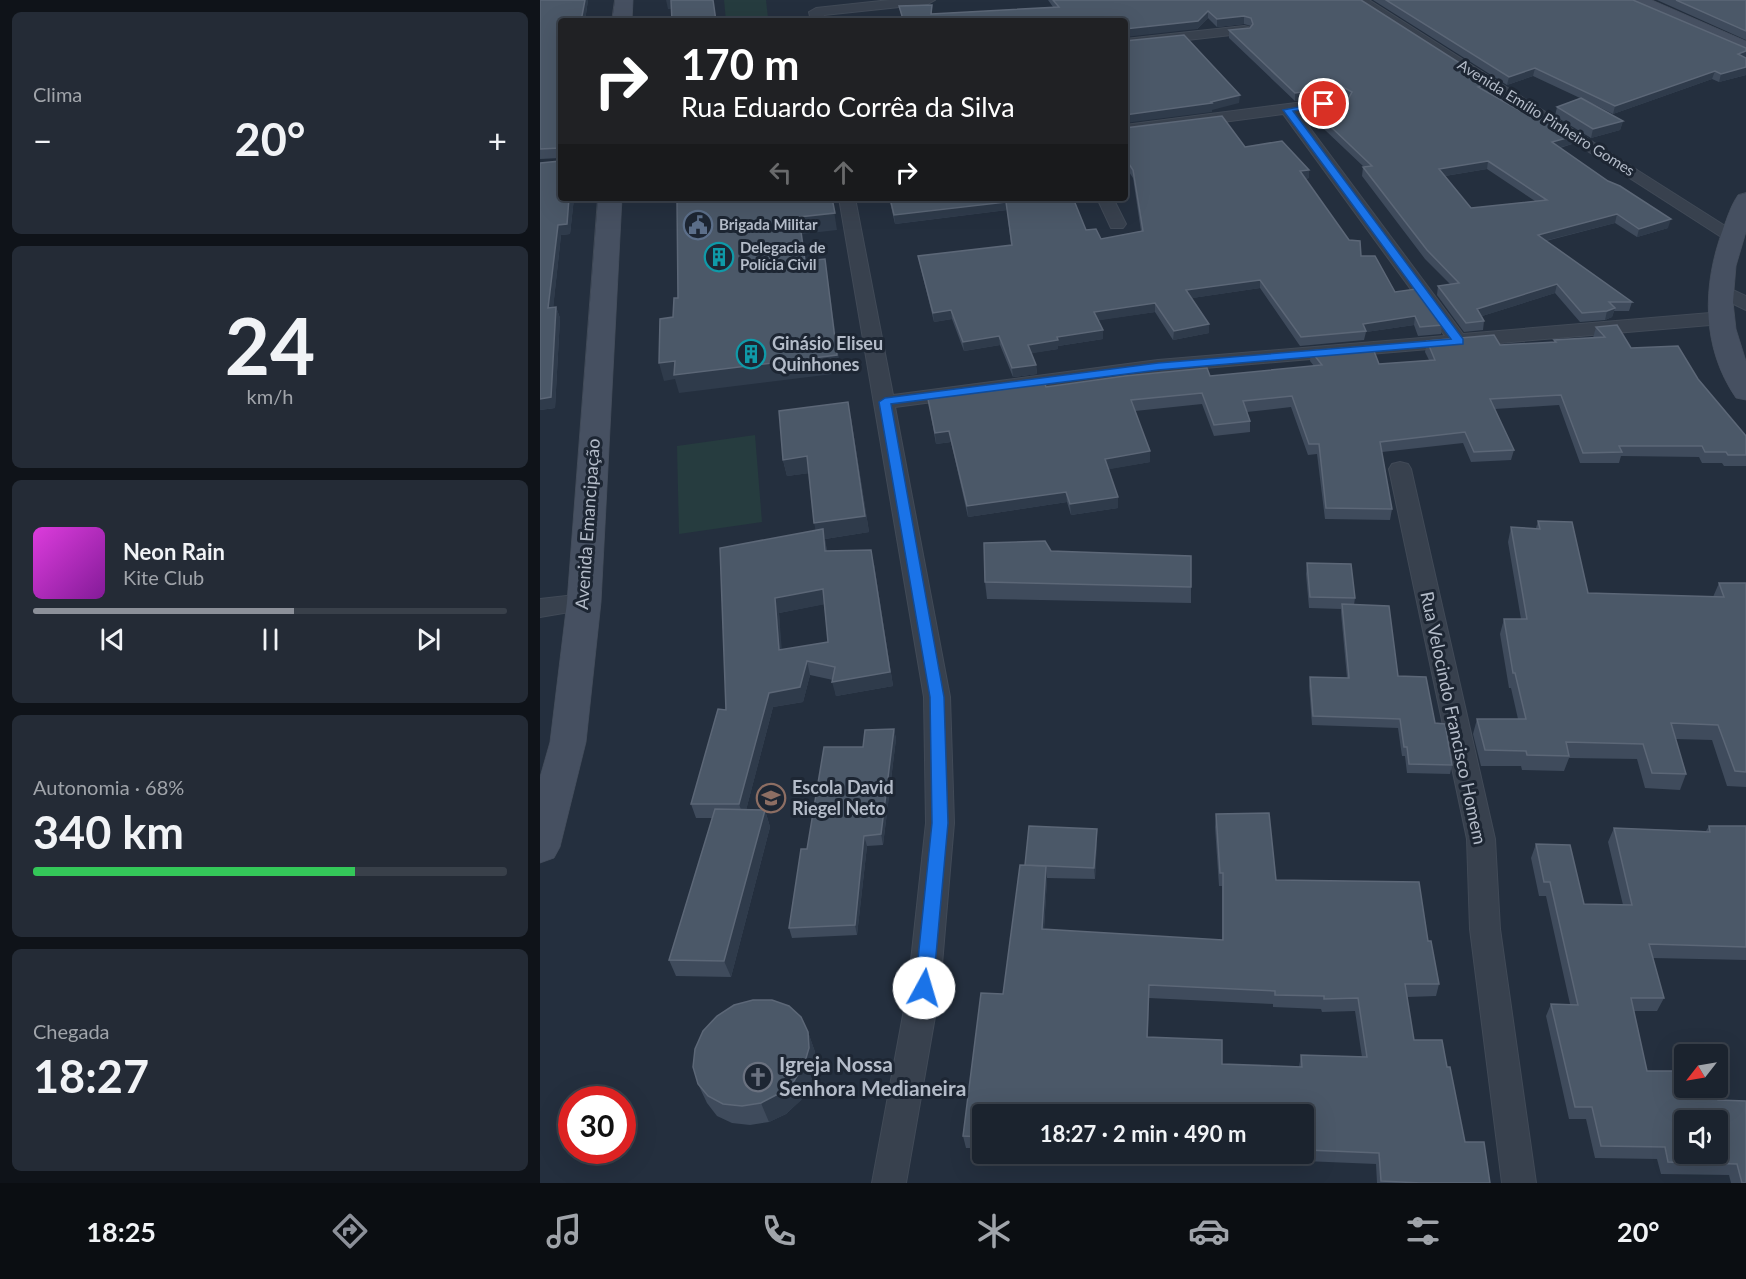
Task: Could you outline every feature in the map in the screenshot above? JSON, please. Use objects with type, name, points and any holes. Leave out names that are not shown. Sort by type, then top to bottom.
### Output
[{"type":"main road","points":[[622,18],[624,0]]},
{"type":"main road","points":[[1636,0],[1746,48]]},
{"type":"main road","points":[[1665,0],[1746,35]]},
{"type":"main road","points":[[1746,200],[1732,236],[1720,290],[1722,318],[1733,368],[1746,392]]},
{"type":"main road","name":"Avenida Emancipação","points":[[540,847],[568,742],[584,602],[610,201]]},
{"type":"street","points":[[817,16],[928,0]]},
{"type":"street","name":"Avenida Emílio Pinheiro Gomes","points":[[1360,0],[1732,236]]},
{"type":"street","points":[[1128,43],[1244,30]]},
{"type":"street","points":[[1128,130],[1320,105]]},
{"type":"street","points":[[1288,110],[1459,342]]},
{"type":"street","points":[[848,201],[937,697],[940,823],[924,988],[889,1183]]},
{"type":"street","points":[[1106,201],[1118,224]]},
{"type":"street","points":[[1720,290],[1746,304]]},
{"type":"street","points":[[885,402],[1158,366],[1722,318]]},
{"type":"street","name":"Rua Velocindo Francisco Homem","points":[[1400,469],[1481,840],[1485,929],[1519,1183]]},
{"type":"street","points":[[540,608],[584,602]]},
{"type":"green space","points":[[724,0],[766,0],[768,18],[726,18]]},
{"type":"green space","points":[[755,435],[762,522],[679,534],[677,446]]},
{"type":"building","points":[[540,0],[585,0],[582,18],[558,18],[558,148],[540,149]]},
{"type":"building","points":[[671,0],[713,0],[716,18],[672,18]]},
{"type":"building","points":[[1053,0],[1361,0],[1491,83],[1478,87],[1531,117],[1540,114],[1574,136],[1552,142],[1608,181],[1620,186],[1671,219],[1639,229],[1617,214],[1538,235],[1632,302],[1609,302],[1615,308],[1582,313],[1557,284],[1477,309],[1484,321],[1466,323],[1438,286],[1459,283],[1427,250],[1363,167],[1372,166],[1308,105],[1348,99],[1352,92],[1343,87],[1295,93],[1229,30],[1250,28],[1253,24],[1251,18],[1244,16],[1217,19],[1208,11],[1198,21],[1128,29],[1128,18],[903,18],[899,6],[932,5],[931,14],[1059,7]],"holes":[[[1488,161],[1547,200],[1471,208],[1439,169]]]},
{"type":"building","points":[[1386,0],[1633,0],[1746,48],[1746,51],[1738,54],[1746,58],[1746,67],[1721,74],[1715,71],[1615,106],[1535,68],[1509,77]]},
{"type":"building","points":[[1676,0],[1746,0],[1746,31]]},
{"type":"building","points":[[1184,35],[1240,95],[1212,103],[1128,115],[1128,41]]},
{"type":"building","points":[[1581,98],[1623,121],[1593,129],[1557,107]]},
{"type":"building","points":[[1222,116],[1245,147],[1282,141],[1309,170],[1300,171],[1349,240],[1360,241],[1361,256],[1375,256],[1395,292],[1416,289],[1442,325],[1420,327],[1415,316],[1363,324],[1366,331],[1301,337],[1260,280],[1186,290],[1209,324],[1174,331],[1155,303],[1094,312],[1103,330],[1057,337],[1058,340],[1028,345],[1036,365],[1012,368],[999,336],[963,342],[951,310],[933,313],[918,256],[1012,245],[1006,202],[894,215],[891,201],[1074,201],[1086,230],[1096,229],[1101,239],[1143,231],[1133,170],[1128,162],[1128,128]]},
{"type":"building","points":[[558,161],[558,201],[569,201],[567,224],[558,225],[548,308],[556,307],[551,397],[540,399],[540,163]]},
{"type":"building","points":[[677,201],[833,201],[835,213],[799,217],[805,261],[825,259],[837,355],[674,375],[675,361],[659,363],[660,319],[673,317],[674,298],[678,298]]},
{"type":"building","points":[[1617,325],[1631,348],[1678,346],[1698,379],[1746,436],[1746,455],[1705,452],[1702,446],[1619,446],[1622,452],[1583,453],[1561,395],[1490,399],[1514,450],[1474,452],[1465,432],[1380,442],[1392,509],[1326,508],[1319,444],[1309,444],[1292,396],[1243,401],[1250,421],[1214,425],[1202,393],[1131,400],[1150,451],[1105,459],[1118,497],[1070,504],[1066,492],[967,506],[949,431],[935,433],[928,399],[1020,385],[1019,382],[1043,379],[1046,387],[1207,368],[1210,376],[1322,365],[1311,351],[1372,346],[1379,364],[1435,360],[1427,341],[1494,335],[1500,345],[1556,342],[1554,340],[1605,337],[1596,327]]},
{"type":"building","points":[[848,402],[865,516],[814,523],[807,456],[783,460],[779,411]]},
{"type":"building","points":[[1538,521],[1572,522],[1588,593],[1724,597],[1719,583],[1746,583],[1746,772],[1735,771],[1718,725],[1671,723],[1686,774],[1652,773],[1643,744],[1566,742],[1569,756],[1527,755],[1526,751],[1485,750],[1477,719],[1526,719],[1515,673],[1513,673],[1504,619],[1527,619],[1511,527],[1540,529]]},
{"type":"building","points":[[823,529],[825,551],[871,550],[890,672],[832,682],[835,667],[807,661],[800,687],[769,693],[739,804],[691,804],[718,709],[726,710],[720,548]],"holes":[[[823,589],[828,642],[779,650],[775,598]]]},
{"type":"building","points":[[1045,541],[1051,551],[1191,556],[1191,587],[985,582],[984,543]]},
{"type":"building","points":[[1307,563],[1351,564],[1355,598],[1310,597]]},
{"type":"building","points":[[1342,604],[1389,606],[1398,676],[1426,677],[1435,723],[1445,724],[1452,765],[1409,764],[1400,719],[1313,716],[1310,677],[1349,678]]},
{"type":"building","points":[[894,729],[881,834],[864,836],[855,925],[789,928],[801,849],[807,849],[824,747],[863,747],[865,730]]},
{"type":"building","points":[[715,809],[765,810],[724,961],[669,960]]},
{"type":"building","points":[[1269,813],[1276,880],[1419,882],[1428,941],[1431,941],[1439,984],[1405,984],[1414,1040],[1442,1040],[1447,1067],[1450,1067],[1465,1142],[1484,1142],[1490,1183],[1381,1181],[1379,1153],[1314,1150],[1314,1104],[972,1104],[972,1136],[963,1136],[981,993],[1003,994],[1020,865],[1046,866],[1042,929],[1223,940],[1223,873],[1220,873],[1216,814]],"holes":[[[1149,985],[1275,991],[1275,995],[1324,996],[1324,999],[1358,998],[1367,1057],[1301,1055],[1302,1067],[1222,1064],[1222,1040],[1147,1037]]]},
{"type":"building","points":[[1029,826],[1097,829],[1094,868],[1025,865]]},
{"type":"building","points":[[1709,826],[1746,826],[1746,947],[1649,944],[1664,998],[1631,998],[1647,1071],[1674,1071],[1674,1098],[1718,1098],[1718,1100],[1746,1101],[1746,1183],[1742,1183],[1737,1164],[1728,1164],[1728,1110],[1674,1110],[1674,1162],[1668,1162],[1665,1147],[1601,1146],[1592,1107],[1575,1107],[1551,1004],[1578,1005],[1550,882],[1544,882],[1536,844],[1570,845],[1584,904],[1632,905],[1614,828],[1710,832]]},
{"type":"building","name":"Igreja Nossa Senhora Medianeira","points":[[753,1000],[772,1000],[789,1006],[801,1017],[808,1032],[809,1048],[804,1065],[794,1081],[778,1094],[761,1103],[742,1106],[723,1104],[708,1096],[698,1084],[693,1067],[695,1049],[703,1031],[717,1016],[734,1005]]},
{"type":"place","name":"Brigada Militar","points":[[698,225]]},
{"type":"place","name":"Delegacia de Polícia Civil","points":[[719,257]]},
{"type":"place","name":"Ginásio Eliseu Quinhones","points":[[751,354]]},
{"type":"place","name":"Escola David Riegel Neto","points":[[771,798]]},
{"type":"place","name":"Igreja Nossa Senhora Medianeira","points":[[758,1077]]},
{"type":"route","points":[[924,988],[940,823],[937,697],[885,402],[1158,366],[1459,342],[1288,110],[1324,104]]}]
